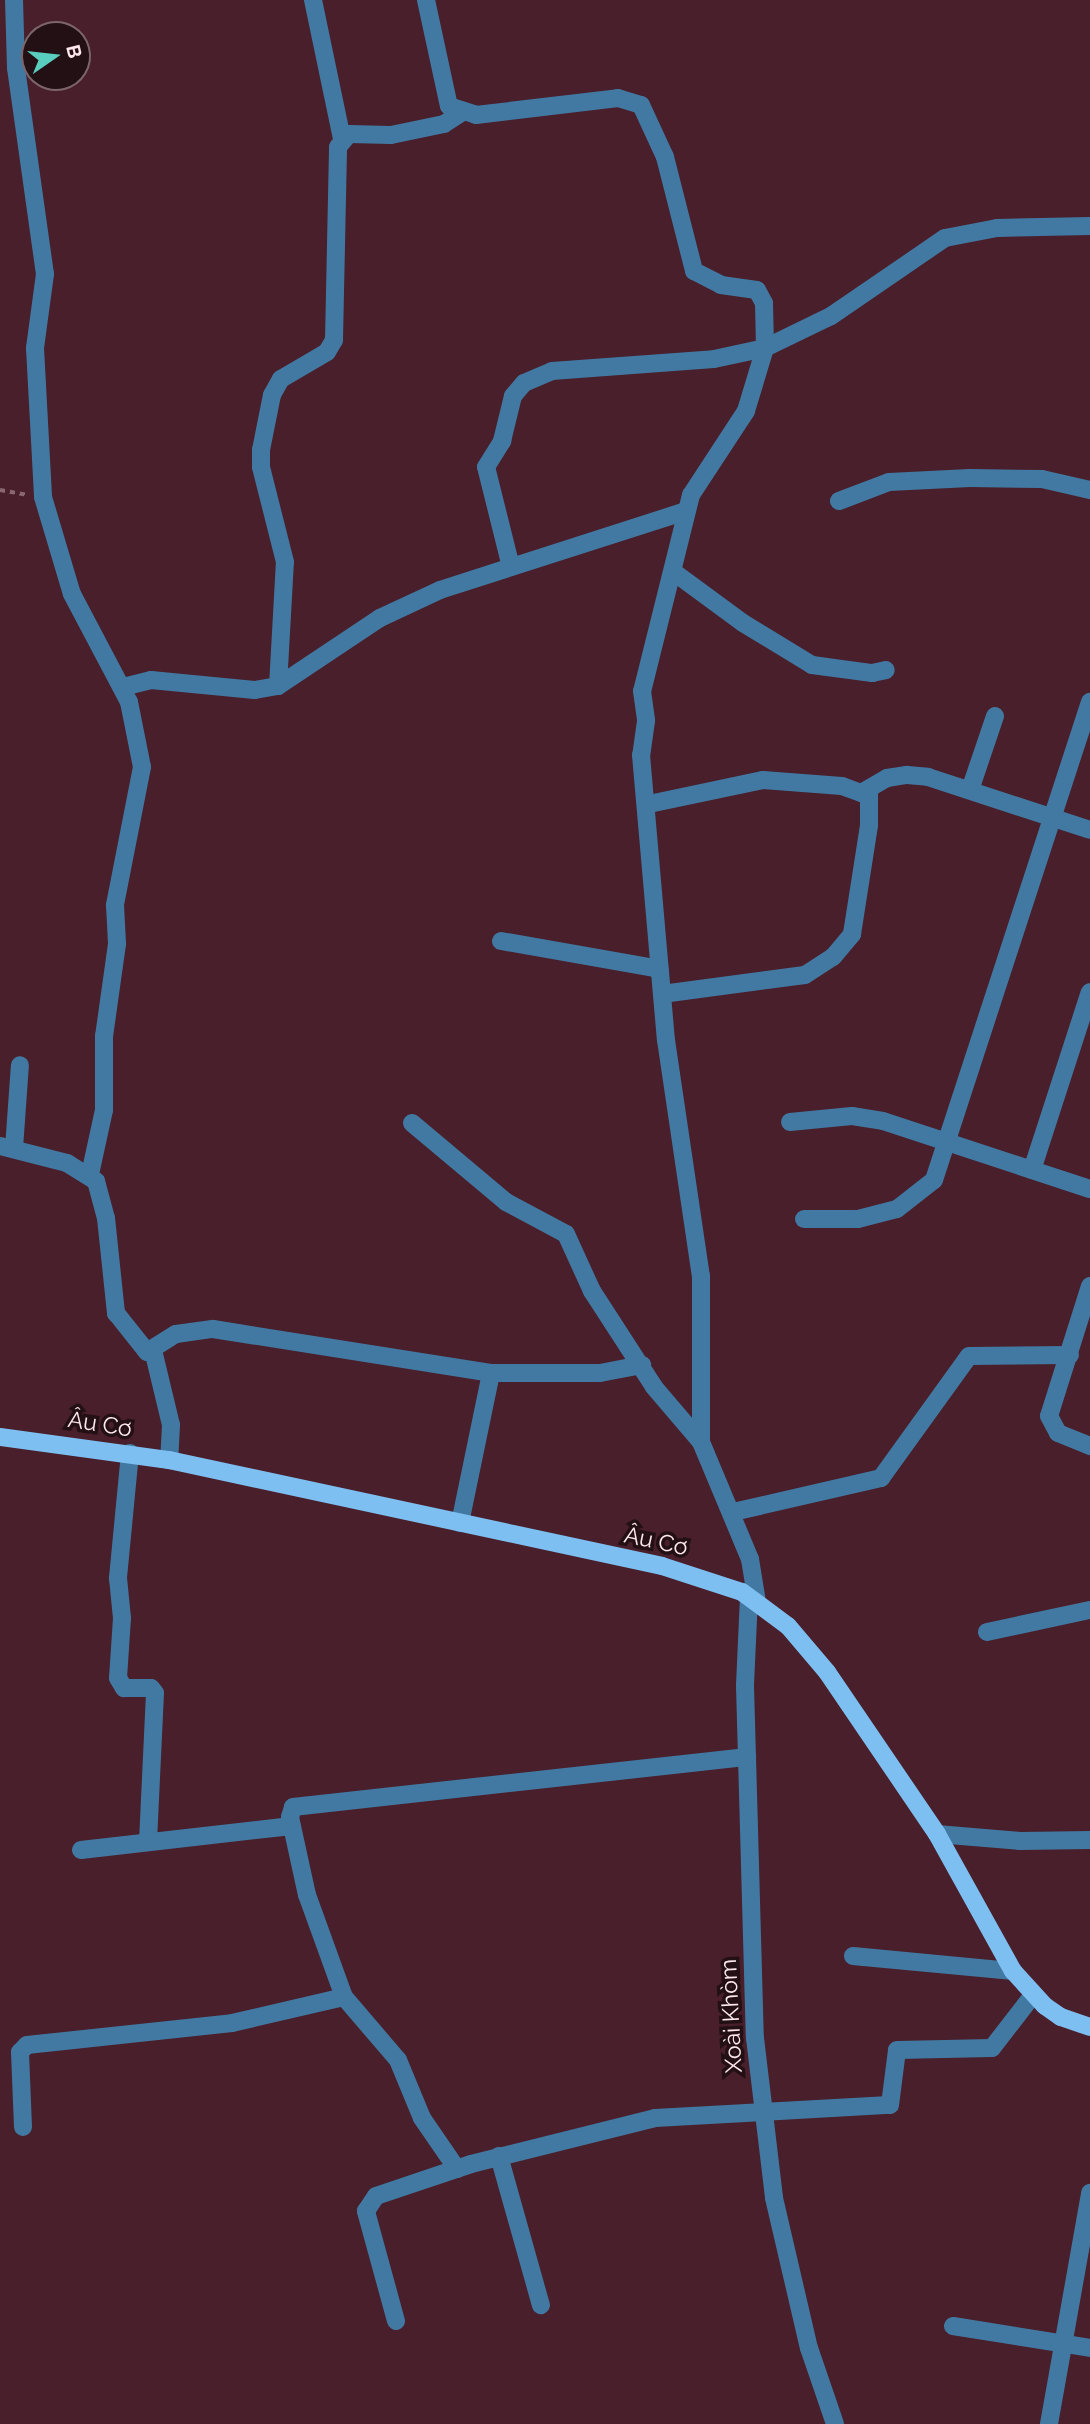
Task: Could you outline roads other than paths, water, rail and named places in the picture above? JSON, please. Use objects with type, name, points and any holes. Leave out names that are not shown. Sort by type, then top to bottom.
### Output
[{"type":"main road","name":"Âu Cơ","points":[[0,1437],[169,1460],[699,1575],[753,1599],[805,1643],[937,1834],[1013,1971],[1033,1995],[1061,2017],[1090,2027]]},
{"type":"street","points":[[14,0],[16,68],[45,274],[35,348],[43,497],[72,594],[123,687],[134,723],[142,783],[115,905],[118,931],[104,1036],[104,1110],[90,1174]]},
{"type":"street","points":[[278,686],[285,562],[261,467],[261,450],[272,396],[281,379],[327,352],[334,340],[336,171],[342,139],[313,0]]},
{"type":"street","points":[[426,0],[447,102],[464,111],[482,115],[618,98],[642,105],[665,157],[694,271],[707,281],[759,293],[764,303],[765,348],[741,423],[701,478],[686,511],[675,573],[643,684],[646,721],[641,755],[649,804],[662,994],[701,1276],[701,1442]]},
{"type":"street","points":[[342,139],[444,124],[464,111]]},
{"type":"street","points":[[511,567],[486,467],[502,441],[513,396],[524,383],[552,371],[714,359],[765,348],[831,316],[945,238],[1006,227],[1090,226]]},
{"type":"street","points":[[839,501],[889,482],[970,478],[1042,479],[1090,490]]},
{"type":"street","points":[[123,687],[151,680],[255,690],[278,686],[380,618],[451,586],[686,511]]},
{"type":"street","points":[[675,573],[743,623],[812,665],[872,673],[886,670]]},
{"type":"street","points":[[804,1219],[859,1219],[897,1209],[934,1180],[1090,702]]},
{"type":"street","points":[[970,789],[995,716]]},
{"type":"street","points":[[649,804],[764,780],[869,791],[887,778],[907,775],[970,789],[1050,819],[1090,830]]},
{"type":"street","points":[[662,994],[805,975],[833,957],[852,934],[869,825],[869,791]]},
{"type":"street","points":[[501,941],[660,970]]},
{"type":"street","points":[[1032,1170],[1090,992]]},
{"type":"street","points":[[20,1065],[7,1147],[90,1174],[100,1189],[106,1219],[118,1318],[144,1351],[153,1350],[176,1334],[213,1329],[491,1373],[600,1373],[642,1364]]},
{"type":"street","points":[[790,1122],[852,1116],[1090,1189]]},
{"type":"street","points":[[412,1123],[506,1202],[560,1228],[592,1291],[642,1364],[654,1388],[701,1442]]},
{"type":"street","points":[[1090,1286],[1050,1424],[1058,1433],[1090,1446]]},
{"type":"street","points":[[153,1350],[171,1425],[169,1460]]},
{"type":"street","points":[[733,1512],[881,1478],[969,1356],[1070,1355]]},
{"type":"street","points":[[460,1523],[491,1373]]},
{"type":"street","name":"Xoài Khòm","points":[[701,1442],[733,1512],[750,1559],[753,1599],[747,1757],[755,2038],[762,2111],[774,2198],[794,2289],[835,2424]]},
{"type":"street","points":[[130,1453],[118,1566],[118,1678],[124,1688],[151,1688],[155,1693],[148,1842]]},
{"type":"street","points":[[987,1632],[1090,1610]]},
{"type":"street","points":[[457,2169],[422,2118],[398,2060],[344,1997],[307,1895],[291,1811],[300,1804],[747,1757]]},
{"type":"street","points":[[81,1850],[292,1826]]},
{"type":"street","points":[[937,1834],[1020,1841],[1090,1840]]},
{"type":"street","points":[[853,1956],[1013,1971]]},
{"type":"street","points":[[396,2321],[366,2211],[369,2202],[499,2156],[655,2118],[890,2105],[897,2050],[992,2048],[1033,1995]]},
{"type":"street","points":[[23,2127],[20,2052],[27,2045],[232,2024],[344,1997]]},
{"type":"street","points":[[499,2156],[541,2305]]},
{"type":"street","points":[[1049,2424],[1090,2193]]},
{"type":"street","points":[[953,2326],[1090,2348]]}]
